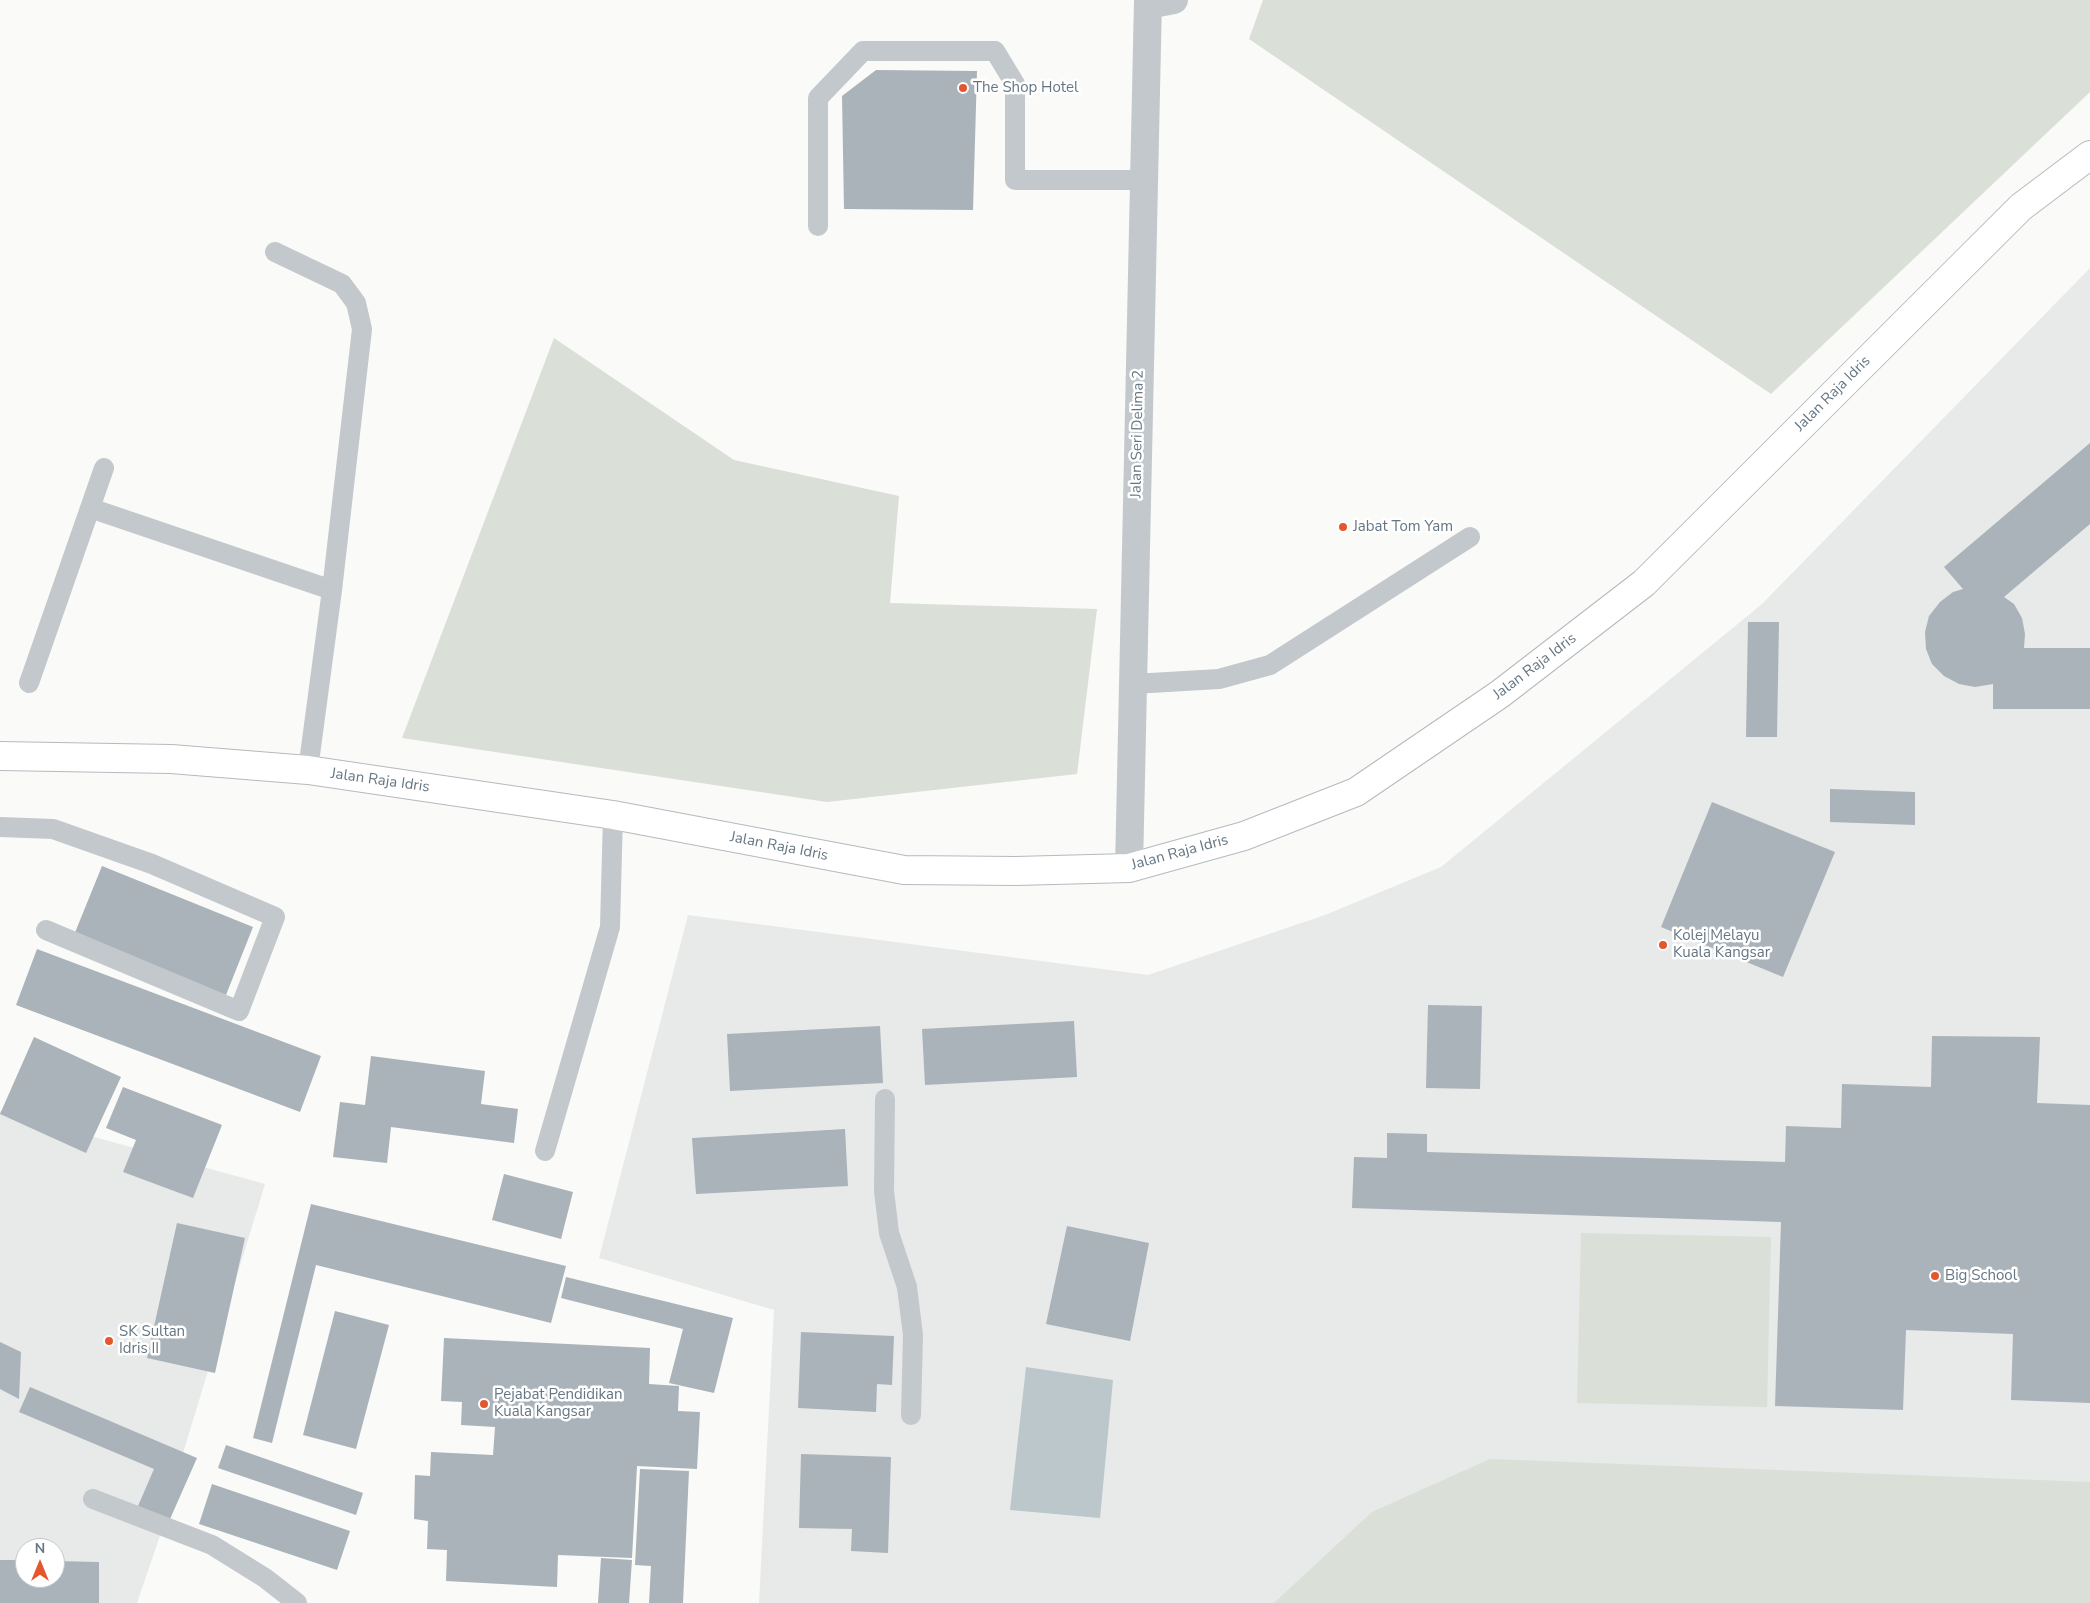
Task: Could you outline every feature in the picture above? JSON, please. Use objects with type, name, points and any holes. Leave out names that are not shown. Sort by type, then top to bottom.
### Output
[{"type":"main road","name":"Jalan Raja Idris","points":[[0,756],[171,759],[308,770],[613,815],[904,870],[1016,871],[1129,868],[1244,836],[1356,792],[1500,694],[1644,583],[2021,207],[2090,155]]},
{"type":"street","points":[[1148,2],[1174,0]]},
{"type":"street","name":"Jalan Seri Delima 2","points":[[1129,868],[1148,2]]},
{"type":"lane","points":[[818,226],[818,98],[863,51],[995,51],[1015,84],[1015,180],[1144,180]]},
{"type":"lane","points":[[275,252],[342,284],[356,303],[362,329],[332,590],[308,770]]},
{"type":"lane","points":[[29,683],[104,468]]},
{"type":"lane","points":[[90,508],[332,590]]},
{"type":"lane","points":[[1133,684],[1219,679],[1270,665],[1470,537]]},
{"type":"lane","points":[[545,1151],[610,927],[613,815]]},
{"type":"lane","points":[[0,826],[53,829],[152,864],[275,917],[239,1011],[46,930]]},
{"type":"lane","points":[[885,1099],[885,1199],[890,1233],[907,1287],[913,1334],[911,1415]]},
{"type":"lane","points":[[93,1499],[212,1545],[265,1578],[297,1603]]},
{"type":"shaded area","points":[[1263,0],[2090,0],[2090,92],[1771,394],[1249,39]]},
{"type":"shaded area","name":"Kolej Melayu Kuala Kangsar","points":[[2090,268],[2090,1603],[759,1603],[774,1310],[599,1258],[688,915],[1148,975],[1325,915],[1441,867],[1762,604]]},
{"type":"shaded area","points":[[554,338],[734,460],[899,496],[890,603],[1097,609],[1077,774],[827,802],[402,738]]},
{"type":"shaded area","name":"SK Sultan Idris II","points":[[0,1111],[265,1184],[169,1499],[163,1527],[137,1603],[0,1603]]},
{"type":"shaded area","points":[[1581,1233],[1771,1237],[1767,1407],[1577,1403]]},
{"type":"shaded area","points":[[1026,1367],[1113,1380],[1100,1518],[1010,1510]]},
{"type":"shaded area","points":[[1490,1459],[2090,1482],[2090,1603],[1274,1603],[1372,1512]]},
{"type":"building","points":[[876,70],[977,71],[973,210],[844,209],[842,96]]},
{"type":"building","points":[[2090,443],[2090,524],[2004,597],[2014,604],[2022,618],[2025,634],[2024,648],[2090,648],[2090,709],[1993,709],[1993,684],[1975,687],[1959,684],[1944,676],[1932,664],[1926,649],[1925,632],[1929,616],[1940,602],[1953,592],[1963,589],[1944,567]]},
{"type":"building","points":[[1748,622],[1779,622],[1777,737],[1746,737]]},
{"type":"building","points":[[1830,789],[1915,792],[1915,825],[1830,822]]},
{"type":"building","points":[[1712,802],[1835,852],[1783,977],[1661,927]]},
{"type":"building","points":[[102,866],[253,927],[226,995],[74,935]]},
{"type":"building","points":[[37,949],[321,1056],[300,1112],[16,1005]]},
{"type":"building","points":[[1428,1005],[1482,1006],[1480,1089],[1426,1088]]},
{"type":"building","points":[[1074,1021],[1077,1077],[925,1085],[922,1029]]},
{"type":"building","points":[[880,1026],[883,1083],[730,1091],[727,1034]]},
{"type":"building","name":"Big School","points":[[1932,1036],[2040,1037],[2037,1103],[2090,1105],[2090,1403],[2011,1400],[2013,1334],[1906,1330],[1903,1410],[1775,1406],[1781,1222],[1352,1208],[1354,1157],[1387,1158],[1387,1133],[1427,1134],[1427,1152],[1785,1162],[1786,1126],[1841,1128],[1842,1084],[1931,1087]]},
{"type":"building","points":[[34,1037],[121,1077],[86,1153],[0,1114]]},
{"type":"building","points":[[371,1056],[485,1071],[481,1104],[518,1109],[514,1143],[391,1127],[387,1163],[333,1157],[340,1102],[365,1105]]},
{"type":"building","points":[[123,1087],[222,1125],[193,1198],[123,1172],[136,1140],[106,1128]]},
{"type":"building","points":[[845,1129],[848,1186],[696,1194],[692,1138]]},
{"type":"building","points":[[504,1174],[573,1192],[561,1239],[492,1220]]},
{"type":"building","points":[[311,1204],[566,1266],[551,1323],[316,1265],[272,1443],[253,1438]]},
{"type":"building","points":[[177,1223],[245,1238],[215,1373],[147,1358]]},
{"type":"building","points":[[1067,1226],[1149,1243],[1130,1341],[1046,1324]]},
{"type":"building","points":[[566,1277],[733,1318],[714,1393],[669,1383],[683,1329],[561,1298]]},
{"type":"building","points":[[335,1311],[389,1325],[356,1449],[303,1435]]},
{"type":"building","points":[[801,1332],[894,1336],[892,1385],[877,1384],[876,1412],[798,1408]]},
{"type":"building","points":[[444,1338],[650,1348],[649,1384],[679,1386],[678,1411],[700,1412],[697,1469],[637,1466],[632,1558],[558,1555],[557,1587],[446,1581],[447,1550],[427,1549],[428,1521],[414,1519],[415,1475],[430,1476],[431,1452],[493,1455],[495,1427],[461,1425],[462,1402],[441,1401]]},
{"type":"building","points":[[0,1342],[21,1352],[19,1399],[0,1389]]},
{"type":"building","points":[[30,1387],[197,1458],[170,1519],[138,1506],[154,1469],[19,1412]]},
{"type":"building","points":[[226,1445],[363,1493],[356,1515],[218,1468]]},
{"type":"building","points":[[801,1454],[891,1457],[888,1553],[851,1551],[852,1529],[799,1528]]},
{"type":"building","points":[[640,1469],[689,1471],[683,1603],[649,1603],[651,1566],[635,1565]]},
{"type":"building","points":[[212,1484],[350,1531],[337,1570],[199,1524]]},
{"type":"building","points":[[601,1558],[632,1560],[629,1603],[598,1603]]},
{"type":"building","points":[[0,1560],[15,1560],[15,1588],[65,1588],[65,1561],[99,1562],[99,1603],[0,1603]]},
{"type":"place","name":"The Shop Hotel","points":[[963,88]]},
{"type":"place","name":"Jabat Tom Yam","points":[[1343,527]]},
{"type":"place","name":"Kolej Melayu Kuala Kangsar","points":[[1663,945]]},
{"type":"place","name":"Big School","points":[[1935,1276]]},
{"type":"place","name":"SK Sultan Idris II","points":[[109,1341]]},
{"type":"place","name":"Pejabat Pendidikan Kuala Kangsar","points":[[484,1404]]}]
